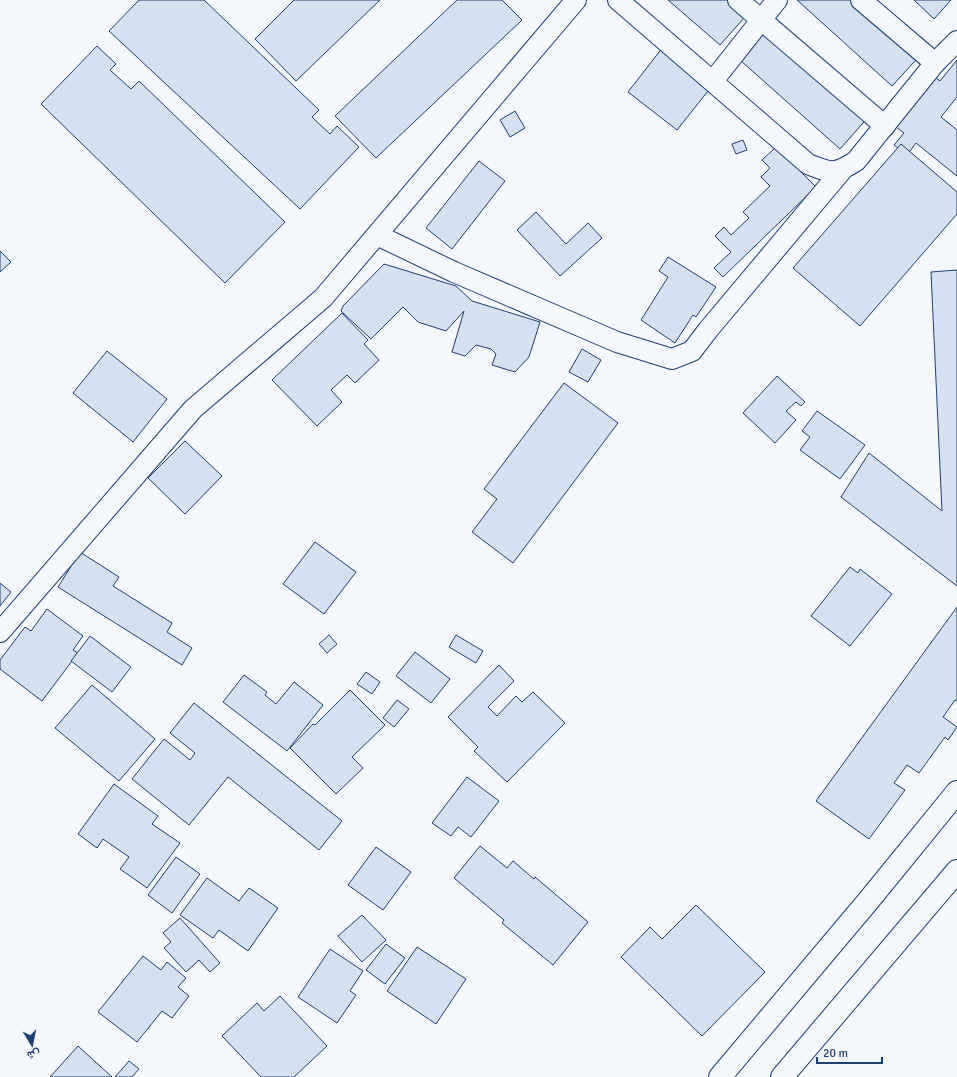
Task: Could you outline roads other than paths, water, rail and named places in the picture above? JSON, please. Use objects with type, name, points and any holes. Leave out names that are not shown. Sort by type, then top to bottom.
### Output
[{"type":"main road","points":[[720,1077],[869,900],[957,792]]},
{"type":"main road","points":[[782,1077],[957,870]]},
{"type":"street","points":[[0,632],[193,409],[323,298],[576,0]]},
{"type":"street","points":[[618,0],[808,164],[827,172],[843,169]]},
{"type":"street","points":[[738,0],[885,126]]},
{"type":"street","points":[[713,81],[777,0]]},
{"type":"street","points":[[861,0],[935,63]]},
{"type":"street","points":[[377,235],[454,272],[617,342],[672,359],[692,351],[843,169],[856,161],[935,63],[957,41]]}]
